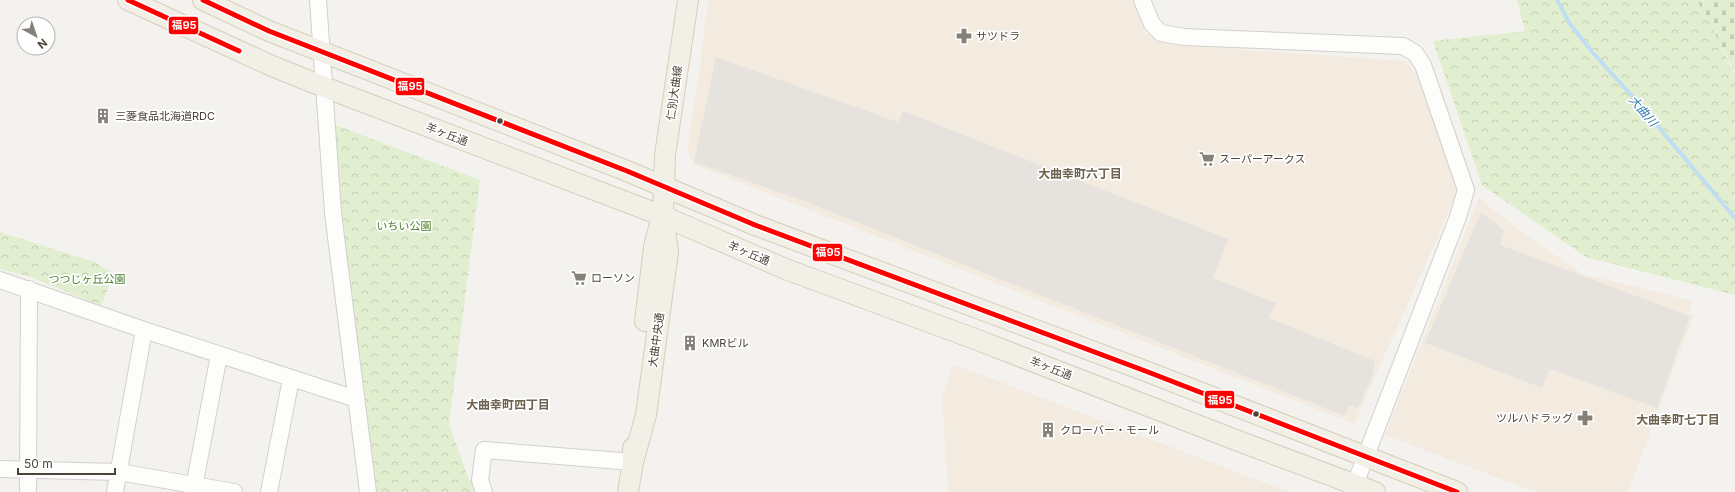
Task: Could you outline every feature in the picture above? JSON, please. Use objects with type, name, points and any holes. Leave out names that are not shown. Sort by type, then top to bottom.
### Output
[{"type":"main road","name":"羊ヶ丘通","points":[[128,0],[272,66],[324,87],[663,216],[788,270],[982,342],[1354,489],[1375,492]]},
{"type":"main road","points":[[203,0],[269,31],[664,186],[755,225],[1141,369],[1456,492]]},
{"type":"main road","name":"仁別大曲線","points":[[664,186],[665,155],[688,0]]},
{"type":"main road","name":"大曲中央通","points":[[628,492],[632,462],[646,415],[668,252],[663,216],[664,186]]},
{"type":"street","points":[[318,0],[333,213],[368,492]]},
{"type":"street","points":[[1142,0],[1152,24],[1161,33],[1184,36],[1403,46],[1415,53],[1423,64],[1466,190],[1458,217],[1354,489]]},
{"type":"street","points":[[0,280],[144,330],[356,400]]},
{"type":"street","points":[[28,492],[29,289]]},
{"type":"street","points":[[115,492],[144,330]]},
{"type":"street","points":[[194,488],[219,355]]},
{"type":"street","points":[[269,492],[291,379]]},
{"type":"street","points":[[484,492],[480,480],[484,450],[632,462]]},
{"type":"street","points":[[0,469],[119,472],[194,488],[234,492]]},
{"type":"shaded area","points":[[708,0],[1132,0],[1145,33],[1178,45],[1404,61],[1417,76],[1459,189],[1354,424],[695,165],[687,152]]},
{"type":"shaded area","points":[[716,57],[898,122],[903,111],[1228,239],[1213,278],[1276,303],[1269,318],[1375,361],[1373,374],[1358,408],[1349,405],[1345,416],[801,200],[694,162]]},
{"type":"shaded area","points":[[1479,198],[1531,239],[1583,274],[1693,301],[1689,313],[1694,314],[1628,492],[1535,492],[1385,435]]},
{"type":"shaded area","points":[[1481,212],[1504,230],[1500,245],[1690,316],[1657,408],[1550,369],[1542,388],[1425,343]]},
{"type":"shaded area","points":[[953,364],[1289,492],[948,492],[942,398]]},
{"type":"green space","points":[[1517,0],[1699,0],[1735,75],[1735,295],[1586,257],[1482,185],[1433,41],[1525,31]]},
{"type":"green space","points":[[1697,0],[1735,0],[1735,71]]},
{"type":"green space","name":"いちい公園","points":[[325,121],[480,180],[449,424],[469,480],[480,480],[484,492],[368,492]]},
{"type":"green space","name":"つつじヶ丘公園","points":[[0,232],[95,262],[114,274],[101,306],[31,277],[0,269]]},
{"type":"waterway","name":"大曲川","points":[[1557,0],[1570,24],[1594,54],[1641,106],[1735,218]]},
{"type":"transit line","name":"福95","points":[[128,0],[239,51]]},
{"type":"transit line","name":"福95","points":[[203,0],[269,31],[627,171],[755,225],[1148,372],[1457,492]]},
{"type":"place","name":"サツドラ","points":[[964,36]]},
{"type":"place","name":"三菱食品北海道RDC","points":[[103,116]]},
{"type":"place","name":"スーパーアークス","points":[[1207,159]]},
{"type":"place","name":"ローソン","points":[[579,278]]},
{"type":"place","name":"KMRビル","points":[[690,343]]},
{"type":"place","name":"ツルハドラッグ","points":[[1585,418]]},
{"type":"place","name":"クローバー・モール","points":[[1048,430]]},
{"type":"district","name":"大曲幸町六丁目","points":[[1080,174]]},
{"type":"district","name":"大曲幸町四丁目","points":[[508,405]]},
{"type":"district","name":"大曲幸町七丁目","points":[[1678,420]]}]
